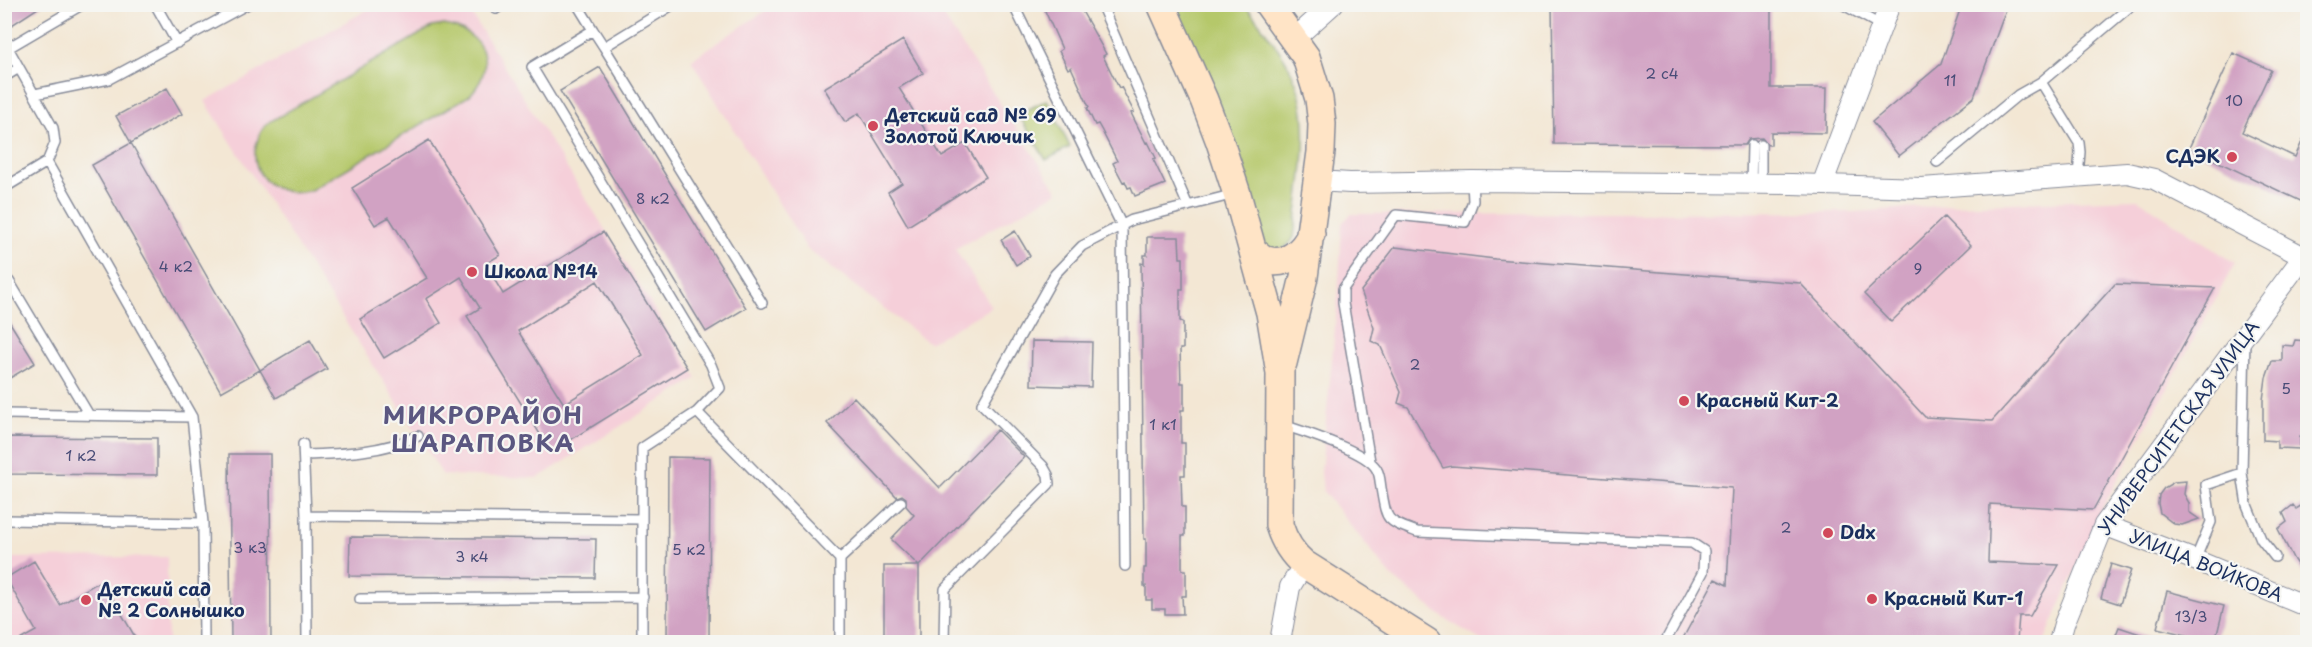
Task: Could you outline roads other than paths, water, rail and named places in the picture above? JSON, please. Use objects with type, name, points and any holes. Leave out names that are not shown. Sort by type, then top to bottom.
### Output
[{"type":"main road","points":[[1161,4],[1204,100],[1237,194],[1270,313],[1280,372],[1279,525],[1289,549],[1304,564],[1427,642]]},
{"type":"main road","points":[[1268,4],[1306,57],[1319,99],[1322,124],[1311,234],[1298,304],[1280,372]]},
{"type":"main road","points":[[1254,252],[1266,260],[1276,262],[1288,259],[1307,244],[1311,234]]},
{"type":"street","points":[[1294,39],[1333,4]]},
{"type":"street","points":[[1822,185],[1890,4]]},
{"type":"street","points":[[1317,181],[1756,184],[1922,188],[2127,173],[2154,179],[2305,258]]},
{"type":"street","name":"УНИВЕРСИТЕТСКАЯ УЛИЦА","points":[[2059,642],[2104,525],[2305,258]]},
{"type":"street","name":"УЛИЦА ВОЙКОВА","points":[[2104,525],[2307,607]]},
{"type":"street","points":[[1280,642],[1290,587],[1304,564]]},
{"type":"lane","points":[[4,188],[47,162],[55,143],[53,128],[6,45],[83,4]]},
{"type":"lane","points":[[155,4],[177,43]]},
{"type":"lane","points":[[35,94],[109,79],[248,4]]},
{"type":"lane","points":[[493,4],[496,9],[504,4]]},
{"type":"lane","points":[[578,4],[762,303]]},
{"type":"lane","points":[[604,47],[674,4]]},
{"type":"lane","points":[[1013,4],[1122,226],[1125,566]]},
{"type":"lane","points":[[1101,4],[1188,206]]},
{"type":"lane","points":[[1842,4],[1882,26]]},
{"type":"lane","points":[[1937,162],[2018,95],[2041,82],[2133,4]]},
{"type":"lane","points":[[593,30],[532,67],[711,365],[720,388],[697,412],[642,448],[642,642]]},
{"type":"lane","points":[[4,77],[20,68]]},
{"type":"lane","points":[[2041,82],[2079,143],[2078,176]]},
{"type":"lane","points":[[1756,145],[1756,184]]},
{"type":"lane","points":[[47,162],[192,417],[202,523],[204,642]]},
{"type":"lane","points":[[1370,461],[1343,303],[1343,289],[1396,215],[1465,222],[1473,201],[1472,181]]},
{"type":"lane","points":[[944,642],[945,589],[1049,484],[1048,475],[1043,466],[982,404],[1055,274],[1082,246],[1132,220],[1237,194]]},
{"type":"lane","points":[[4,284],[9,281],[90,415]]},
{"type":"lane","points":[[2245,335],[2242,473],[2247,505],[2261,539],[2275,557]]},
{"type":"lane","points":[[697,412],[840,559],[840,642]]},
{"type":"lane","points":[[4,414],[192,417]]},
{"type":"lane","points":[[1280,424],[1316,435],[1370,461],[1378,470],[1386,516],[1391,522],[1417,532],[1692,543],[1704,551],[1702,572],[1665,642]]},
{"type":"lane","points":[[304,455],[367,450],[417,436]]},
{"type":"lane","points":[[303,444],[307,642]]},
{"type":"lane","points":[[2195,560],[2211,522],[2206,485],[2242,473]]},
{"type":"lane","points":[[840,559],[901,502]]},
{"type":"lane","points":[[306,516],[642,519]]},
{"type":"lane","points":[[4,520],[202,523]]},
{"type":"lane","points":[[360,599],[643,597]]},
{"type":"place","name":"Детский сад № 69 Золотой Ключик","points":[[873,126]]},
{"type":"place","name":"СДЭК","points":[[2232,157]]},
{"type":"place","name":"Школа №14","points":[[472,272]]},
{"type":"place","name":"Красный Кит-2","points":[[1684,401]]},
{"type":"place","name":"Ddx","points":[[1828,533]]},
{"type":"place","name":"Красный Кит-1","points":[[1872,599]]},
{"type":"place","name":"Детский сад № 2 Солнышко","points":[[86,600]]},
{"type":"district","name":"МИКРОРАЙОН ШАРАПОВКА","points":[[483,430]]}]
